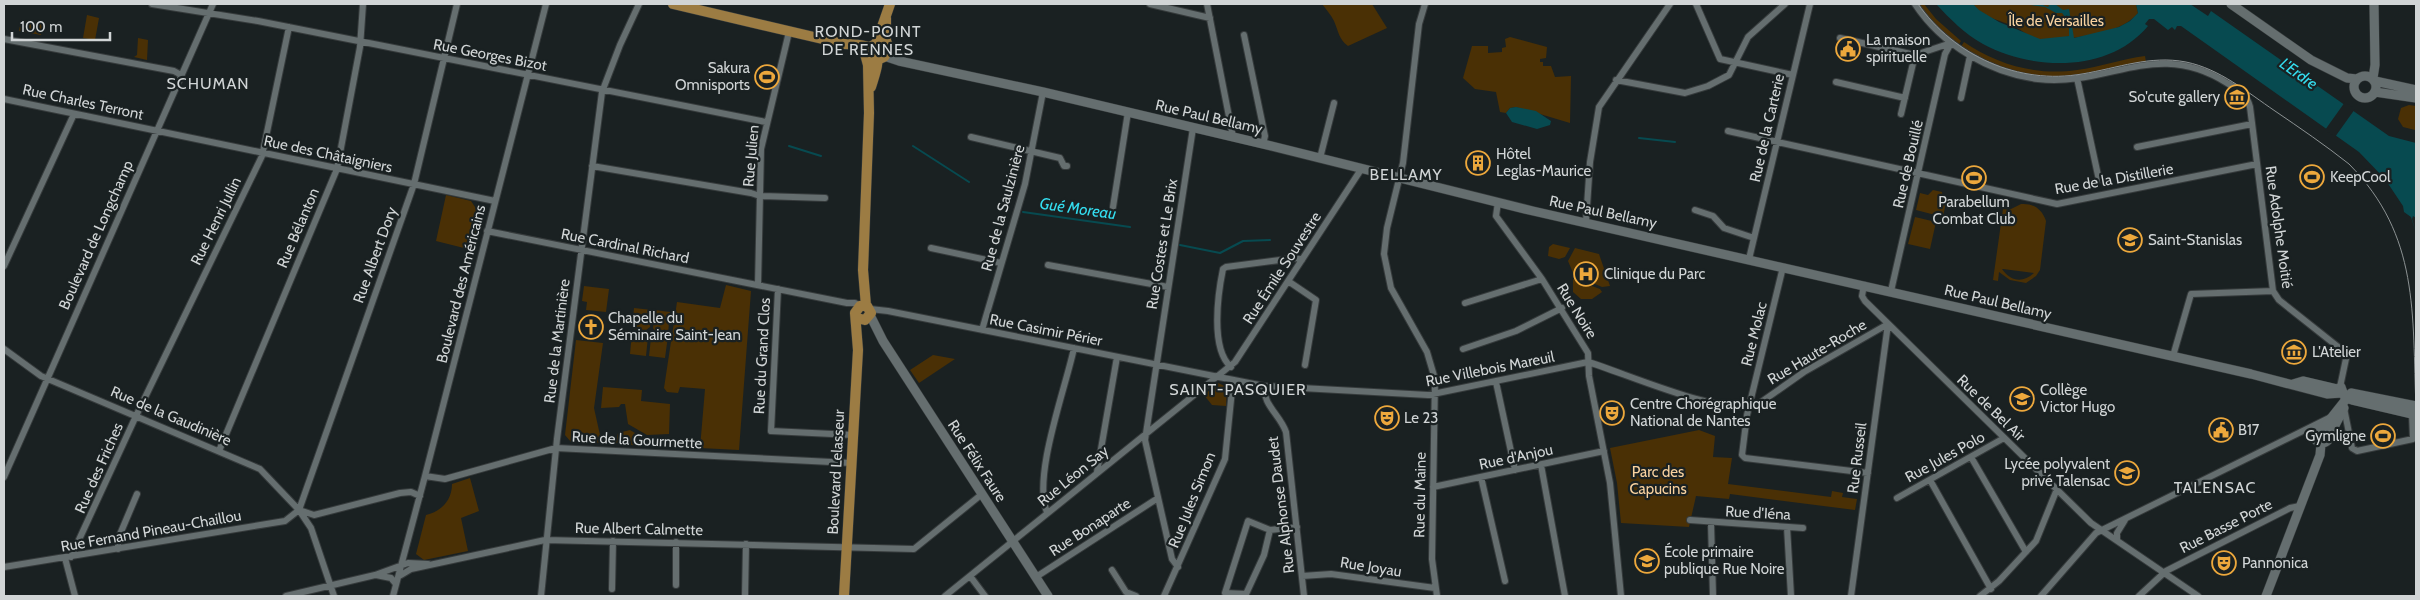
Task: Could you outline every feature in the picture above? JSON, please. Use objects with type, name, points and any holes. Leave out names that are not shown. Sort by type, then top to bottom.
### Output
[{"type":"main road","points":[[673,4],[844,44],[869,52],[885,52]]},
{"type":"main road","points":[[869,52],[886,18],[890,4]]},
{"type":"main road","points":[[2231,4],[2311,60],[2353,82],[2358,95],[2362,97],[2370,97],[2375,92],[2374,4]]},
{"type":"main road","name":"Boulevard Lelasseur","points":[[869,93],[885,52],[886,18]]},
{"type":"main road","points":[[869,52],[885,52]]},
{"type":"main road","name":"Boulevard Lelasseur","points":[[844,596],[858,350],[863,312],[869,52]]},
{"type":"main road","name":"Rue Paul Bellamy","points":[[885,52],[908,62],[1263,144],[1498,202],[2293,384],[2301,388],[2326,394],[2359,393],[2415,412]]},
{"type":"main road","points":[[2353,82],[2364,75],[2374,80],[2416,90]]},
{"type":"main road","points":[[2375,92],[2416,98]]},
{"type":"main road","name":"Rue Félix Faure","points":[[863,312],[1048,596]]},
{"type":"main road","points":[[2320,430],[2332,416],[2341,393]]},
{"type":"main road","points":[[2322,444],[2314,439],[2341,393]]},
{"type":"main road","points":[[2320,430],[2328,441],[2322,444]]},
{"type":"main road","points":[[2266,596],[2321,452],[2322,444]]},
{"type":"street","name":"Rue Georges Bizot","points":[[152,4],[209,12],[289,27],[766,122]]},
{"type":"street","name":"Boulevard de Longchamp","points":[[4,477],[46,378],[213,4]]},
{"type":"street","name":"Rue Bélanton","points":[[219,451],[337,169],[361,42],[363,4]]},
{"type":"street","name":"Rue Albert Dory","points":[[299,510],[414,184],[457,4]]},
{"type":"street","name":"Boulevard des Américains","points":[[394,596],[546,4]]},
{"type":"street","name":"Rue de la Martinière","points":[[541,596],[545,540],[556,448],[602,90],[639,4]]},
{"type":"street","points":[[1150,4],[1210,18]]},
{"type":"street","points":[[1206,4],[1233,137]]},
{"type":"street","name":"Rue du Maine","points":[[1425,4],[1419,24],[1403,163],[1386,228],[1384,249],[1385,265],[1391,288],[1427,352],[1435,379],[1432,559],[1437,596]]},
{"type":"street","points":[[1586,222],[1590,162],[1598,111],[1616,80],[1670,4]]},
{"type":"street","points":[[1696,4],[1719,57],[1736,63],[1793,75]]},
{"type":"street","points":[[1616,80],[1685,93],[1724,79],[1729,75],[1736,63],[1748,37],[1785,4]]},
{"type":"street","name":"Rue de la Carterie","points":[[1750,259],[1810,4]]},
{"type":"street","points":[[1915,4],[1930,23],[1951,43],[1970,56],[1996,68],[2025,77],[2052,80],[2077,78],[2099,180]]},
{"type":"street","name":"Rue Henri Jullin","points":[[136,416],[263,153],[289,27]]},
{"type":"street","name":"Rue Julien","points":[[758,285],[761,149],[789,32]]},
{"type":"street","points":[[1244,35],[1265,136],[1263,144]]},
{"type":"street","points":[[1840,38],[1915,55],[1951,43]]},
{"type":"street","points":[[4,40],[174,71],[181,75]]},
{"type":"street","name":"Rue de Bouillé","points":[[1891,291],[1946,50],[1951,43]]},
{"type":"street","points":[[1901,114],[1915,55]]},
{"type":"street","points":[[1961,98],[1970,56]]},
{"type":"street","name":"Rue Adolphe Moitié","points":[[2077,78],[2144,64],[2171,63],[2209,72],[2235,87],[2249,100],[2273,291],[2279,300],[2347,354],[2346,379],[2341,393]]},
{"type":"street","points":[[1836,82],[1905,98]]},
{"type":"street","name":"Rue de la Saulzinière","points":[[982,330],[1032,151],[1043,92]]},
{"type":"street","name":"Rue Charles Terront","points":[[4,99],[156,131]]},
{"type":"street","points":[[1320,158],[1334,103]]},
{"type":"street","points":[[1113,207],[1128,112]]},
{"type":"street","points":[[4,266],[74,114]]},
{"type":"street","points":[[2137,147],[2252,124]]},
{"type":"street","name":"Rue Costes et Le Brix","points":[[1178,567],[1172,559],[1145,440],[1193,128]]},
{"type":"street","name":"Rue de la Distillerie","points":[[1728,130],[2056,204],[2257,164]]},
{"type":"street","name":"Rue des Châtaigniers","points":[[156,131],[495,201]]},
{"type":"street","points":[[970,137],[1060,158],[1064,166],[1067,166]]},
{"type":"street","points":[[592,166],[760,196],[825,198]]},
{"type":"street","name":"Rue Émile Souvestre","points":[[1218,376],[1231,367],[1362,168]]},
{"type":"street","name":"Rue Noire","points":[[1498,202],[1496,216],[1562,308],[1588,353],[1589,376],[1610,483],[1622,596]]},
{"type":"street","points":[[1695,210],[1713,216],[1724,228],[1754,238]]},
{"type":"street","name":"Rue Cardinal Richard","points":[[487,231],[778,289]]},
{"type":"street","points":[[931,248],[1001,263]]},
{"type":"street","points":[[1231,367],[1227,363],[1222,350],[1216,319],[1223,270],[1226,267],[1296,258],[1302,260]]},
{"type":"street","points":[[1048,265],[1168,287]]},
{"type":"street","name":"Rue Molac","points":[[1783,266],[1749,408],[1742,455],[1745,458],[1868,473]]},
{"type":"street","points":[[1465,303],[1542,279]]},
{"type":"street","points":[[1288,281],[1316,300],[1305,365]]},
{"type":"street","name":"Rue de Bel Air","points":[[1864,285],[1862,296],[1888,324],[2057,490],[2102,530],[2198,596]]},
{"type":"street","name":"Rue Casimir Périer","points":[[778,289],[855,303],[863,312],[982,330],[1218,376]]},
{"type":"street","name":"Rue du Grand Clos","points":[[778,289],[771,431],[853,435]]},
{"type":"street","points":[[2173,356],[2192,294],[2273,291]]},
{"type":"street","points":[[1463,349],[1516,331],[1562,308]]},
{"type":"street","name":"Rue Haute-Roche","points":[[1749,408],[1804,372],[1888,324]]},
{"type":"street","name":"Rue Russeil","points":[[1851,596],[1888,324]]},
{"type":"street","points":[[1047,512],[1045,504],[1045,469],[1074,348]]},
{"type":"street","name":"Rue de la Gaudinière","points":[[4,350],[46,378],[260,469],[299,510],[311,528],[334,596]]},
{"type":"street","points":[[1097,472],[1117,357]]},
{"type":"street","points":[[1588,362],[1713,403],[1749,408]]},
{"type":"street","name":"Rue Villebois Mareuil","points":[[1218,376],[1264,386],[1435,394],[1588,362]]},
{"type":"street","name":"Rue Léon Say","points":[[945,596],[1218,376]]},
{"type":"street","name":"Rue Jules Simon","points":[[1164,596],[1225,459],[1233,380]]},
{"type":"street","points":[[1496,382],[1515,470]]},
{"type":"street","name":"Rue Alphonse Daudet","points":[[1264,386],[1265,399],[1280,419],[1286,432],[1304,596]]},
{"type":"street","points":[[2341,393],[2352,448],[2356,451],[2413,439],[2415,412]]},
{"type":"street","name":"Rue des Friches","points":[[68,557],[136,416]]},
{"type":"street","points":[[2041,596],[2096,533],[2320,430]]},
{"type":"street","name":"Rue Jules Polo","points":[[1897,498],[2004,438]]},
{"type":"street","name":"Rue de la Gourmette","points":[[426,476],[445,479],[556,448],[852,463]]},
{"type":"street","name":"Rue d'Anjou","points":[[1433,487],[1604,451]]},
{"type":"street","points":[[1972,457],[2026,552]]},
{"type":"street","points":[[1541,465],[1565,596]]},
{"type":"street","points":[[1481,478],[1505,581]]},
{"type":"street","points":[[1930,480],[1991,589]]},
{"type":"street","points":[[1980,596],[1991,589],[2036,541],[2057,490]]},
{"type":"street","points":[[299,510],[314,515],[400,493],[411,492],[420,496]]},
{"type":"street","points":[[118,549],[118,539],[137,494]]},
{"type":"street","name":"Rue Albert Calmette","points":[[286,596],[401,570],[408,563],[434,564],[545,540],[914,549],[982,494]]},
{"type":"street","name":"Rue Bonaparte","points":[[1036,577],[1158,498]]},
{"type":"street","name":"Rue Basse Porte","points":[[2139,596],[2164,572],[2290,508],[2300,506]]},
{"type":"street","name":"Rue Fernand Pineau-Chaillou","points":[[4,567],[285,521],[299,510]]},
{"type":"street","points":[[311,528],[314,515]]},
{"type":"street","points":[[2117,540],[2117,533],[2126,519]]},
{"type":"street","name":"Rue d'Iéna","points":[[1690,520],[1711,523],[1803,528]]},
{"type":"street","points":[[1270,530],[1264,555],[1246,594],[1225,593],[1248,521],[1270,530],[1296,527]]},
{"type":"street","name":"Rue d'Iéna","points":[[1711,523],[1713,596]]},
{"type":"street","points":[[1786,527],[1791,596]]},
{"type":"street","points":[[612,589],[613,541]]},
{"type":"street","points":[[676,542],[676,585]]},
{"type":"street","points":[[745,596],[746,544]]},
{"type":"street","points":[[68,557],[75,596]]},
{"type":"street","name":"Boulevard des Américains","points":[[394,596],[401,570]]},
{"type":"street","points":[[1112,570],[1126,592],[1136,596]]},
{"type":"street","name":"Rue Joyau","points":[[1302,576],[1331,574],[1435,588]]},
{"type":"street","points":[[375,575],[390,578],[396,584]]},
{"type":"street","points":[[970,576],[986,596]]},
{"type":"green space","points":[[1322,4],[1372,4],[1387,28],[1348,46],[1341,38],[1333,19]]},
{"type":"green space","points":[[1916,4],[1924,4],[1936,19],[1961,41],[1958,46],[1943,34]]},
{"type":"green space","name":"Île de Versailles","points":[[1973,4],[2136,4],[2138,13],[2125,24],[2108,31],[2073,38],[2069,36],[2046,40],[2032,37],[2011,25],[1988,16]]},
{"type":"green space","points":[[87,15],[99,18],[95,40],[83,38]]},
{"type":"green space","points":[[21,20],[43,24],[41,35],[19,31]]},
{"type":"green space","points":[[1510,37],[1547,47],[1546,58],[1540,59],[1540,62],[1543,62],[1543,66],[1551,66],[1555,77],[1571,76],[1570,123],[1516,107],[1510,108],[1506,113],[1500,112],[1496,92],[1475,89],[1463,78],[1472,46],[1488,46],[1488,53],[1502,52],[1502,48],[1506,47],[1505,39]]},
{"type":"green space","points":[[138,38],[148,40],[147,60],[134,57],[137,55]]},
{"type":"green space","points":[[1964,42],[2004,63],[2033,70],[2077,70],[2145,56],[2146,62],[2083,76],[2043,77],[2015,72],[1988,62],[1960,48]]},
{"type":"green space","points":[[2409,105],[2416,106],[2416,133],[2415,130],[2403,127],[2398,119],[2401,108]]},
{"type":"green space","points":[[1933,190],[1942,192],[1943,199],[1949,199],[1949,202],[1946,202],[1943,217],[1916,210],[1920,193],[1928,195]]},
{"type":"green space","points":[[446,195],[471,201],[481,216],[472,250],[436,241]]},
{"type":"green space","points":[[2021,204],[2029,205],[2039,210],[2046,221],[2040,270],[2036,276],[2026,283],[2010,280],[1999,272],[1998,281],[1993,280],[2003,209],[2009,210]],"holes":[[[2002,269],[2034,273],[2026,278],[2017,280],[2009,277]]]},
{"type":"green space","points":[[1915,217],[1936,222],[1930,249],[1908,244]]},
{"type":"green space","points":[[1553,244],[1570,248],[1565,257],[1559,259],[1548,256],[1549,247]]},
{"type":"green space","points":[[1575,248],[1599,254],[1610,286],[1602,287],[1574,275],[1568,261]]},
{"type":"green space","points":[[1573,279],[1600,289],[1602,292],[1592,299],[1581,299],[1573,292]]},
{"type":"green space","points":[[726,285],[751,291],[739,450],[700,448],[705,389],[680,387],[678,393],[667,392],[664,388],[677,302],[720,308]]},
{"type":"green space","points":[[584,286],[609,289],[606,312],[586,310],[587,302],[582,301]]},
{"type":"green space","points":[[634,308],[652,310],[650,327],[646,330],[632,329]]},
{"type":"green space","points":[[655,310],[670,312],[668,334],[656,333],[653,328]]},
{"type":"green space","points":[[632,332],[646,333],[648,337],[646,356],[630,354]]},
{"type":"green space","points":[[655,335],[668,336],[665,358],[649,356],[651,338]]},
{"type":"green space","points":[[576,340],[603,343],[594,408],[600,435],[610,436],[609,443],[571,442],[565,435]]},
{"type":"green space","points":[[933,355],[955,359],[919,383],[910,370]]},
{"type":"green space","points":[[1218,383],[1227,387],[1226,406],[1212,405],[1204,395]]},
{"type":"green space","points":[[603,387],[642,390],[641,401],[670,404],[669,434],[647,435],[628,424],[625,404],[621,404],[619,407],[601,408]]},
{"type":"green space","points":[[630,430],[645,439],[644,446],[631,445],[631,441],[615,443],[618,433]]},
{"type":"green space","name":"Parc des Capucins","points":[[1699,430],[1715,436],[1713,457],[1732,458],[1728,484],[1831,497],[1832,491],[1843,493],[1842,497],[1857,499],[1855,510],[1730,494],[1729,499],[1696,496],[1689,527],[1621,523],[1617,483],[1610,448]]},
{"type":"green space","points":[[470,478],[479,511],[461,518],[468,551],[424,560],[416,554],[426,515],[437,511],[445,504],[452,490],[452,484]]},
{"type":"green space","points":[[1653,548],[1655,572],[1642,573],[1640,549]]},
{"type":"water","name":"L'Erdre","points":[[1936,4],[1973,4],[1979,10],[1999,22],[2040,39],[2069,36],[2069,22],[2062,13],[2056,13],[2045,7],[2024,4],[2040,4],[2048,7],[2050,4],[2055,4],[2063,10],[2069,9],[2074,38],[2119,27],[2130,21],[2138,13],[2136,4],[2190,4],[2208,16],[2211,11],[2389,136],[2416,143],[2416,218],[2413,216],[2412,219],[2416,233],[2411,217],[2404,212],[2403,206],[2385,179],[2359,152],[2181,26],[2177,26],[2175,30],[2172,27],[2168,30],[2154,19],[2149,19],[2145,24],[2148,26],[2132,41],[2113,52],[2092,59],[2070,63],[2047,63],[2003,53],[1983,44],[1958,26]]},
{"type":"water","points":[[1516,107],[1536,111],[1551,121],[1550,125],[1537,129],[1512,122],[1506,113],[1510,108]]},
{"type":"pier","points":[[2345,102],[2355,109],[2335,137],[2325,130]]},
{"type":"waterway","name":"Gué Moreau","points":[[1639,138],[1675,142]]},
{"type":"waterway","name":"Gué Moreau","points":[[789,146],[821,156]]},
{"type":"waterway","name":"Gué Moreau","points":[[913,146],[969,182]]},
{"type":"waterway","name":"Gué Moreau","points":[[1023,212],[1130,227]]},
{"type":"waterway","name":"Gué Moreau","points":[[1180,245],[1220,253],[1243,241],[1270,240]]},
{"type":"tram line","points":[[1918,4],[1933,22],[1969,52],[1990,63],[2012,70],[2035,75],[2058,76],[2082,74],[2147,61],[2173,60],[2198,65],[2244,89],[2349,164],[2372,191],[2389,219],[2408,277],[2414,340],[2416,408]]},
{"type":"place","name":"La maison spirituelle","points":[[1848,49]]},
{"type":"place","name":"Sakura Omnisports","points":[[767,77]]},
{"type":"place","name":"So'cute gallery","points":[[2237,97]]},
{"type":"place","name":"Hôtel Leglas-Maurice","points":[[1478,163]]},
{"type":"place","name":"KeepCool","points":[[2312,177]]},
{"type":"place","name":"Parabellum Combat Club","points":[[1974,178]]},
{"type":"place","name":"Saint-Stanislas","points":[[2130,240]]},
{"type":"place","name":"Clinique du Parc","points":[[1586,274]]},
{"type":"place","name":"Chapelle du Séminaire Saint-Jean","points":[[591,327]]},
{"type":"place","name":"L'Atelier","points":[[2294,352]]},
{"type":"place","name":"Collège Victor Hugo","points":[[2022,399]]},
{"type":"place","name":"Centre Chorégraphique National de Nantes","points":[[1612,413]]},
{"type":"place","name":"Le 23","points":[[1387,418]]},
{"type":"place","name":"B17","points":[[2221,430]]},
{"type":"place","name":"Gymligne","points":[[2383,436]]},
{"type":"place","name":"Lycée polyvalent privé Talensac","points":[[2127,473]]},
{"type":"place","name":"École primaire publique Rue Noire","points":[[1647,561]]},
{"type":"place","name":"Pannonica","points":[[2224,563]]},
{"type":"district","name":"ROND-POINT DE RENNES","points":[[868,40]]},
{"type":"district","name":"SCHUMAN","points":[[208,83]]},
{"type":"district","name":"BELLAMY","points":[[1406,174]]},
{"type":"district","name":"SAINT-PASQUIER","points":[[1238,389]]},
{"type":"district","name":"TALENSAC","points":[[2215,487]]}]
